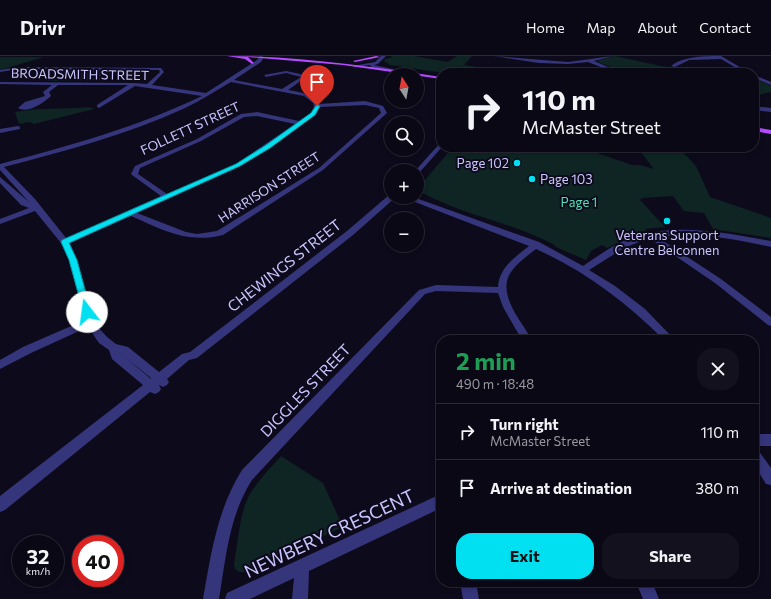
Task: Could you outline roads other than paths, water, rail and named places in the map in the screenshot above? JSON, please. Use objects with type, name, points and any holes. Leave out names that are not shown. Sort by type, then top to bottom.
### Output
[{"type":"main road","points":[[229,56],[247,58],[251,65]]},
{"type":"main road","points":[[248,56],[269,60],[321,59],[362,61],[381,57],[386,64],[403,68]]},
{"type":"main road","points":[[290,56],[384,70]]},
{"type":"main road","points":[[321,59],[398,68]]},
{"type":"main road","points":[[424,72],[436,74]]},
{"type":"main road","points":[[424,75],[436,78]]},
{"type":"main road","points":[[759,130],[771,132]]},
{"type":"main road","points":[[759,135],[771,136]]},
{"type":"street","points":[[496,56],[553,63],[588,60],[611,56]]},
{"type":"street","points":[[355,66],[371,64],[381,57]]},
{"type":"street","points":[[672,66],[678,61],[690,58],[719,57],[739,68]]},
{"type":"street","points":[[157,384],[116,356],[113,348],[103,340],[91,322],[73,260],[65,242],[36,208],[32,201],[0,165],[65,148],[147,122],[207,95],[231,81],[262,58]]},
{"type":"street","points":[[588,60],[608,68]]},
{"type":"street","points":[[371,64],[374,67],[384,69]]},
{"type":"street","points":[[0,71],[18,68],[161,69],[162,72],[150,85]]},
{"type":"street","points":[[266,76],[286,72],[304,75],[305,77],[303,79]]},
{"type":"street","points":[[759,78],[771,84]]},
{"type":"street","points":[[283,91],[303,79],[329,84],[337,83]]},
{"type":"street","points":[[65,242],[238,165],[313,114],[317,106],[313,99],[306,95],[231,81]]},
{"type":"street","name":"BROADSMITH STREET","points":[[0,83],[134,84],[150,85],[207,95]]},
{"type":"street","points":[[46,98],[48,96],[46,92],[47,90],[57,83]]},
{"type":"street","points":[[99,106],[134,84]]},
{"type":"street","name":"HARRISON STREET","points":[[131,213],[190,236],[207,237],[220,233],[316,173],[384,113],[381,107],[371,103],[317,106]]},
{"type":"street","points":[[759,109],[771,110]]},
{"type":"street","name":"FOLLETT STREET","points":[[167,197],[136,176],[134,174],[137,167],[199,140],[243,115],[257,114],[300,123]]},
{"type":"street","points":[[0,131],[18,128]]},
{"type":"street","points":[[424,164],[436,150]]},
{"type":"street","points":[[0,179],[24,204],[36,208]]},
{"type":"street","name":"CHEWINGS STREET","points":[[0,505],[106,422],[130,409],[157,384],[191,361],[193,355],[350,234],[384,204]]},
{"type":"street","points":[[424,204],[536,244],[584,269],[630,302],[665,335]]},
{"type":"street","points":[[0,222],[36,208]]},
{"type":"street","points":[[584,269],[621,246],[651,236],[684,232],[700,233],[771,244]]},
{"type":"street","points":[[651,236],[718,281],[771,322]]},
{"type":"street","points":[[524,335],[502,290],[503,278],[507,271],[536,244]]},
{"type":"street","name":"DIGGLES STREET","points":[[211,599],[226,517],[232,500],[247,475],[422,292],[436,288],[502,290]]},
{"type":"street","points":[[0,365],[27,350],[91,322]]},
{"type":"street","points":[[759,440],[771,440]]},
{"type":"street","points":[[759,461],[771,479]]},
{"type":"street","name":"NEWBERY CRESCENT","points":[[232,599],[436,503]]},
{"type":"street","points":[[300,599],[302,566]]},
{"type":"street","points":[[469,587],[471,599]]},
{"type":"street","points":[[646,587],[651,599]]},
{"type":"place","name":"Page 102","points":[[517,163]]},
{"type":"place","name":"Page 103","points":[[532,179]]},
{"type":"place","name":"Veterans Support Centre Belconnen","points":[[667,221]]},
{"type":"park label","name":"Page 1","points":[[579,202]]}]
